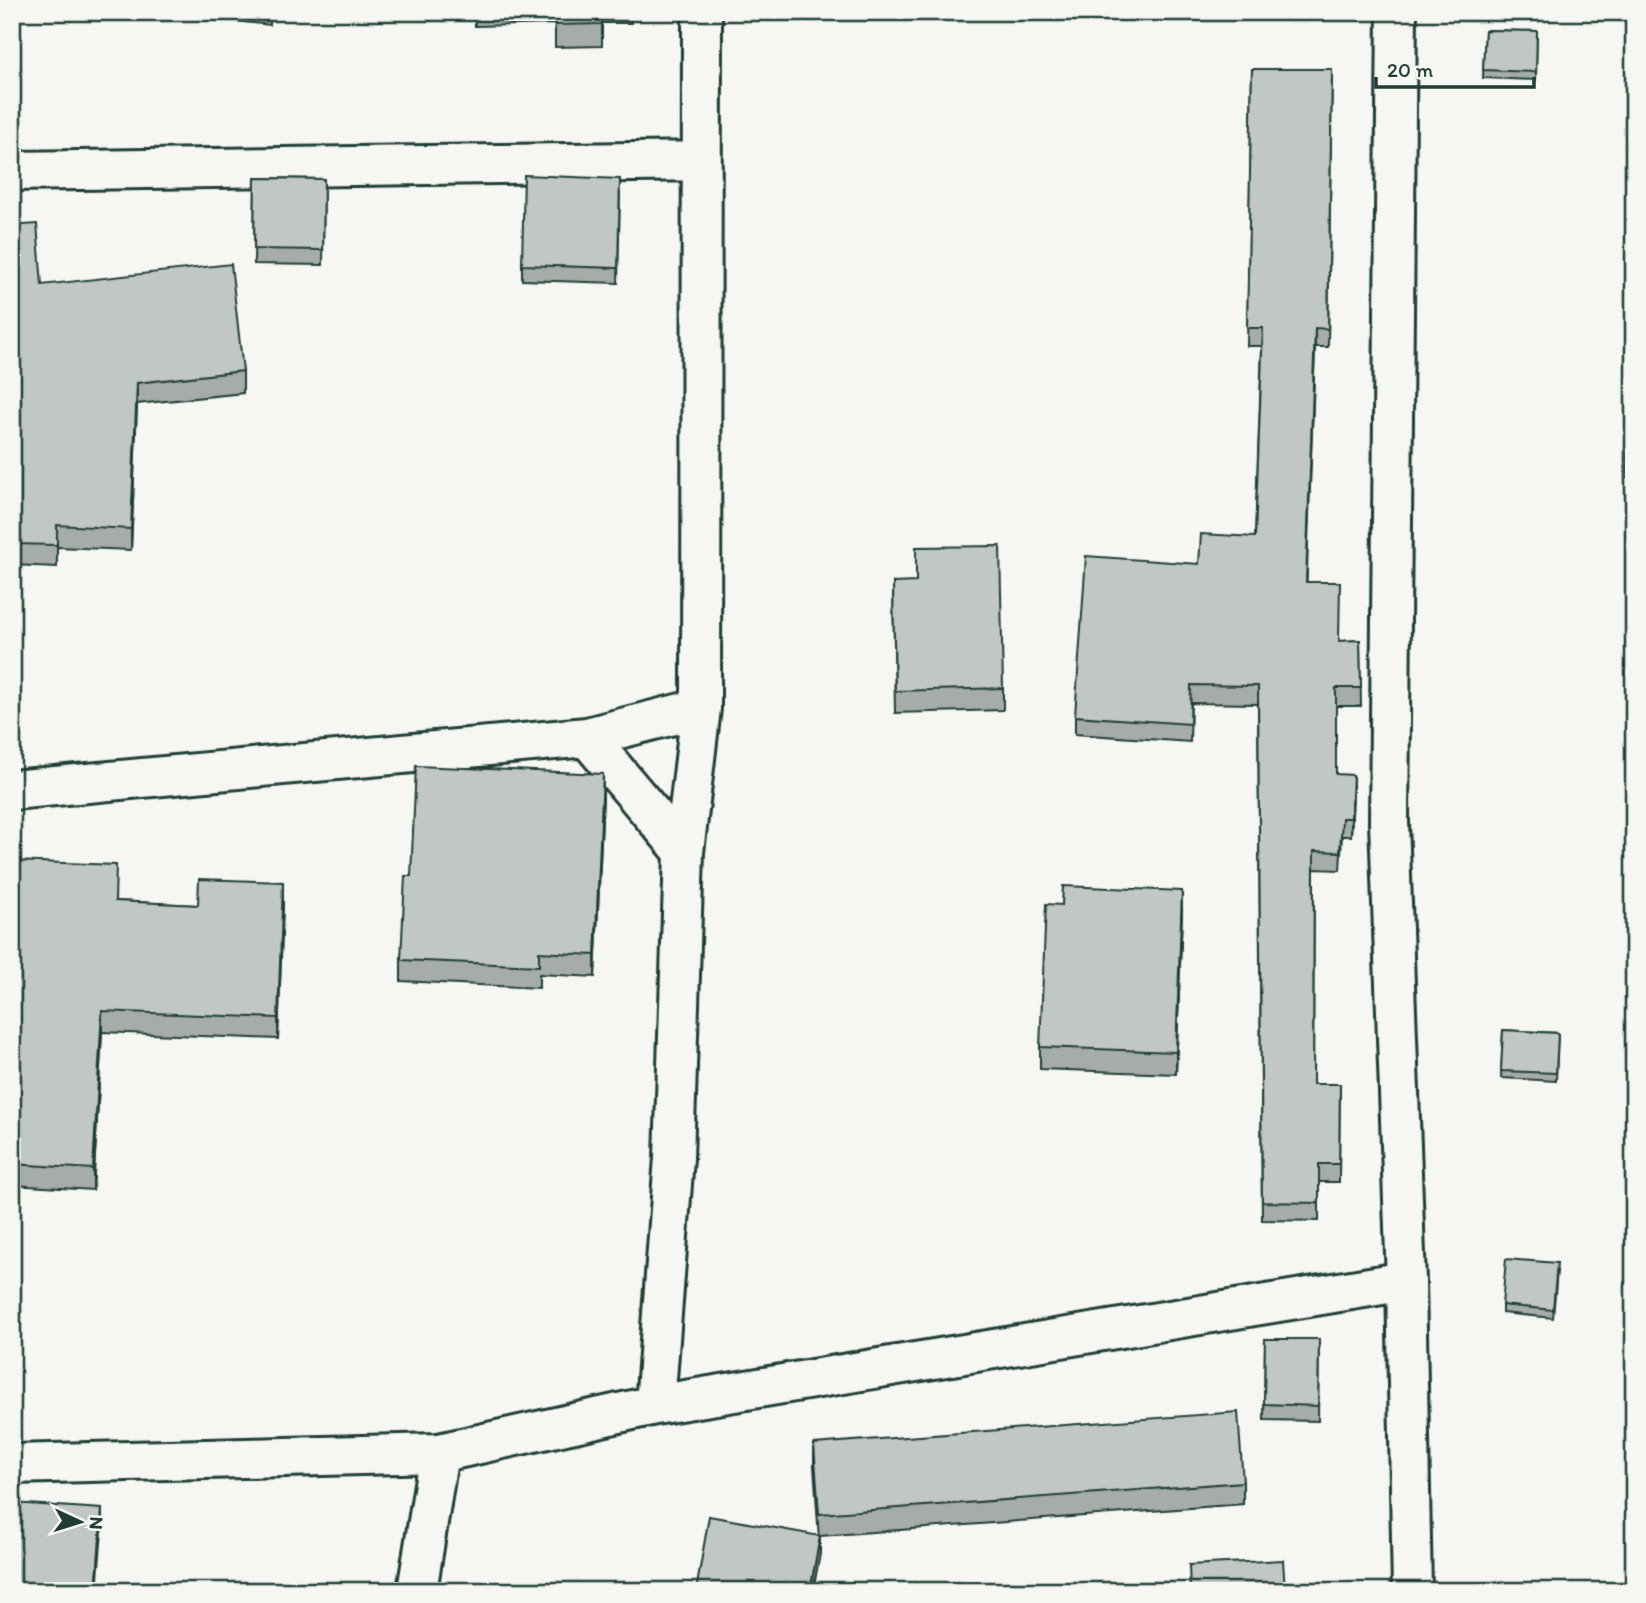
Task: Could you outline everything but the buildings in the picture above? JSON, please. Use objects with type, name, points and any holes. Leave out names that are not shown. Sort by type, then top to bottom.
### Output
[{"type":"street","points":[[654,1405],[674,1158],[684,852],[701,708],[702,12]]},
{"type":"street","points":[[1397,12],[1389,822],[1406,1281],[1412,1591]]},
{"type":"street","points":[[12,171],[700,161]]},
{"type":"street","points":[[12,790],[587,737],[701,708]]},
{"type":"street","points":[[587,737],[684,852]]},
{"type":"street","points":[[12,1464],[439,1453],[654,1405],[1406,1281]]},
{"type":"street","points":[[417,1591],[439,1453]]}]
